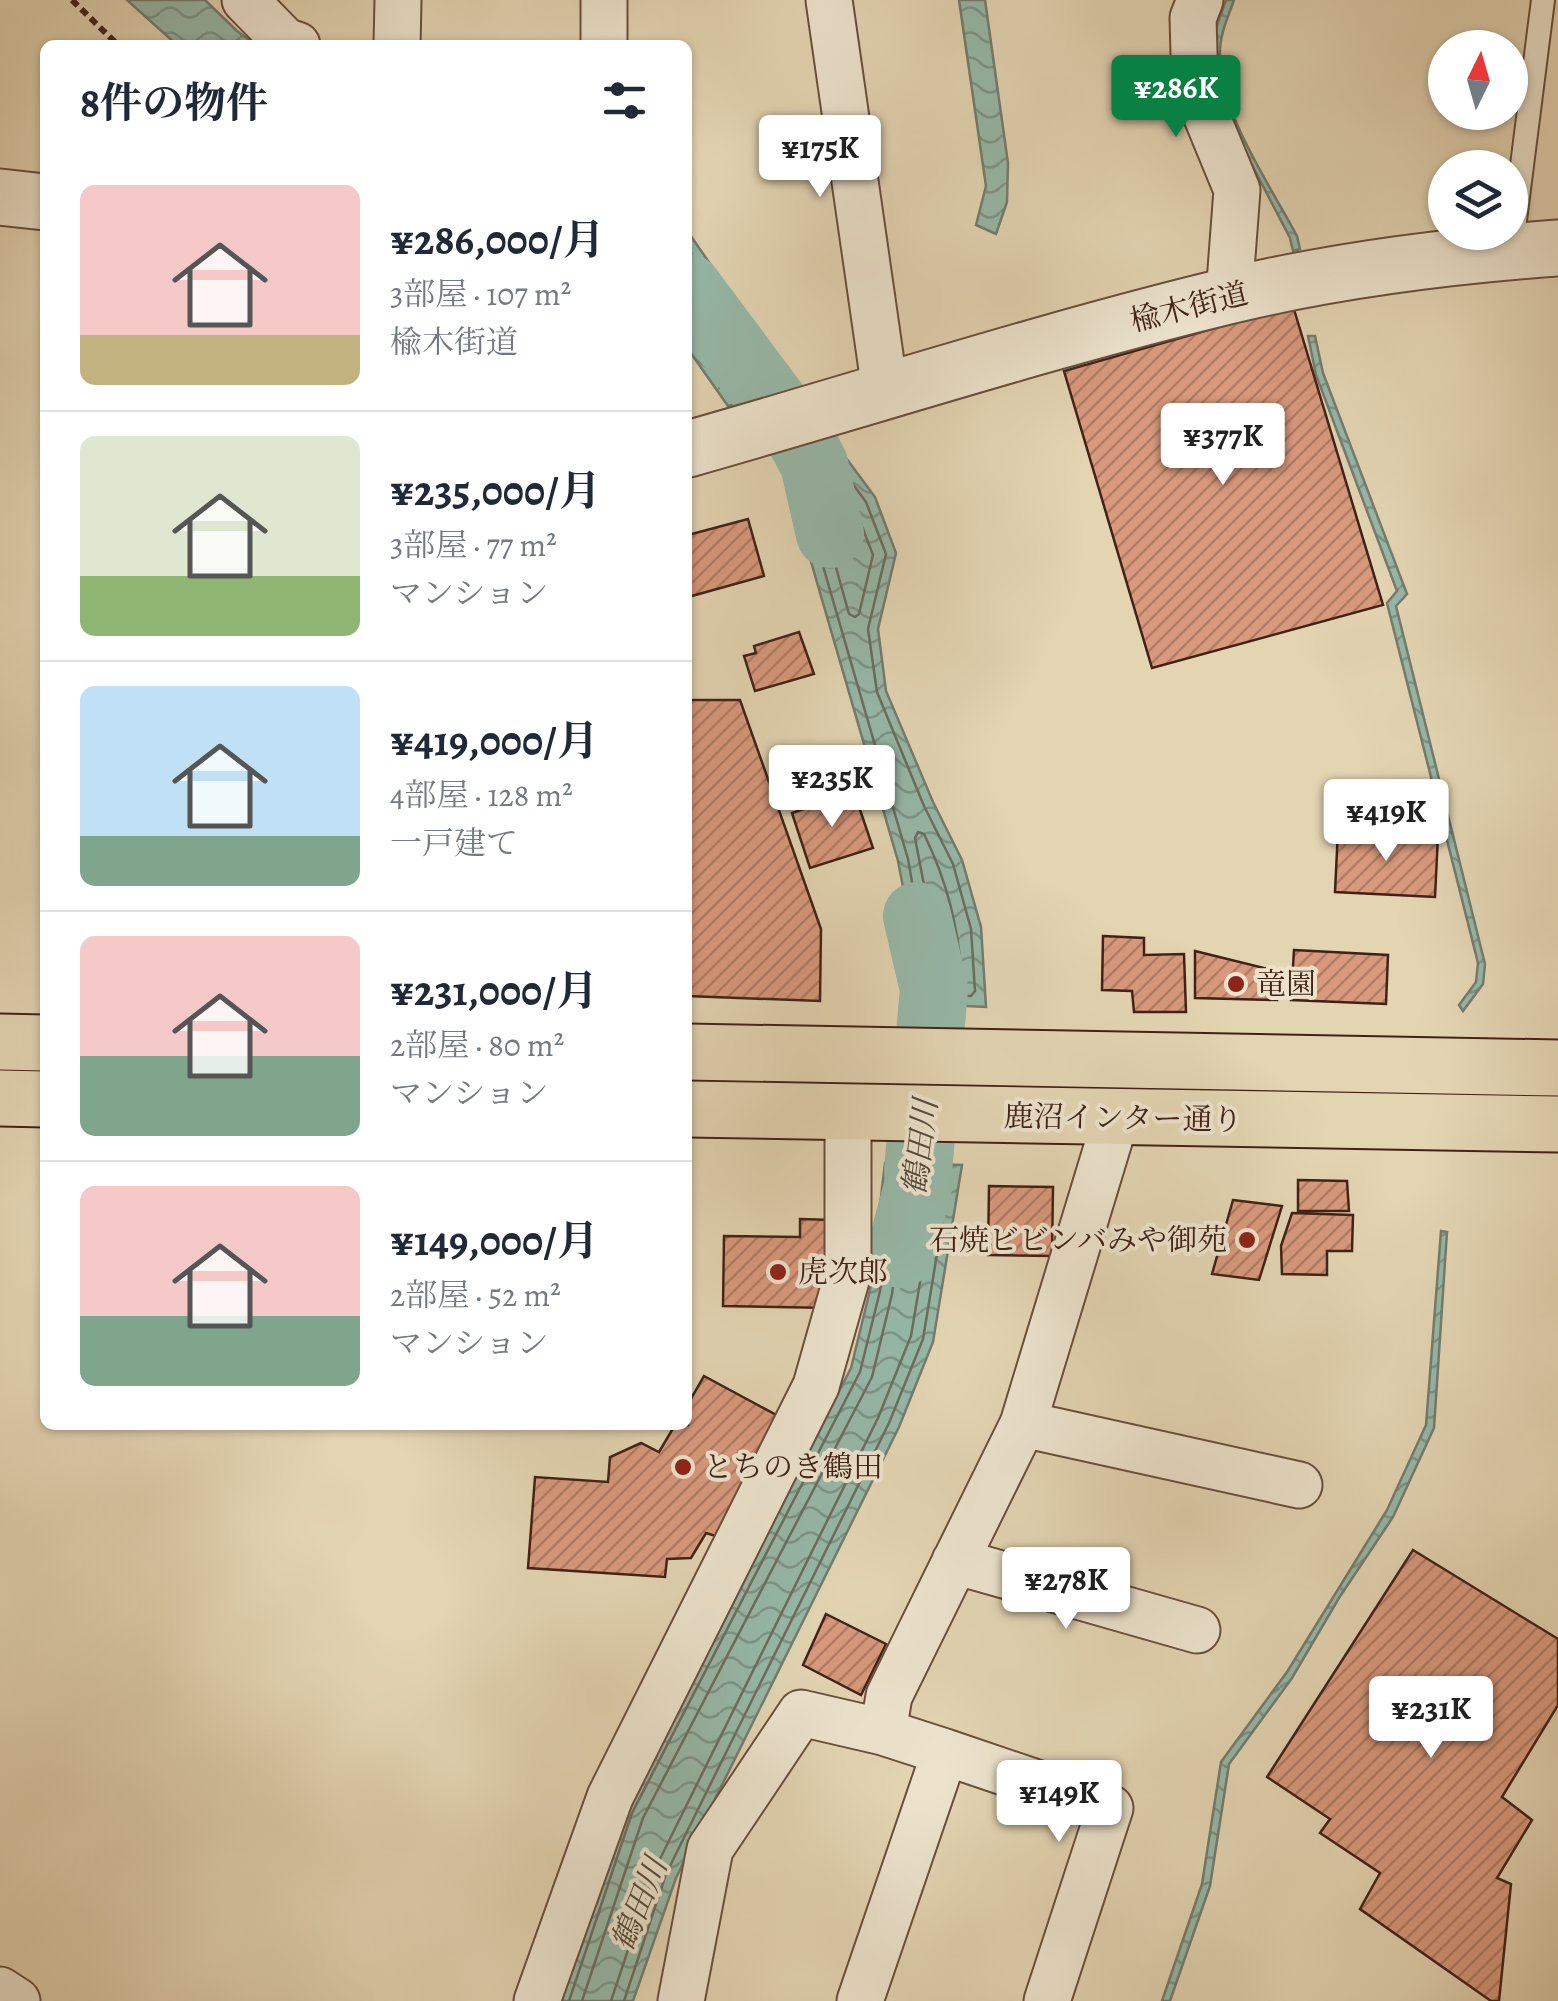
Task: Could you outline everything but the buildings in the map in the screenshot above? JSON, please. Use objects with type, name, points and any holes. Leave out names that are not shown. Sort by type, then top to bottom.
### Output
[{"type":"main road","points":[[0,1042],[40,1043]]},
{"type":"main road","name":"鹿沼インター通り","points":[[692,1052],[1558,1068]]},
{"type":"main road","points":[[0,1098],[40,1099]]},
{"type":"main road","name":"鹿沼インター通り","points":[[692,1109],[1558,1124]]},
{"type":"street","points":[[246,0],[284,40]]},
{"type":"street","points":[[397,40],[398,0]]},
{"type":"street","points":[[604,0],[604,40]]},
{"type":"street","points":[[830,0],[886,390]]},
{"type":"street","points":[[1200,0],[1193,18],[1195,88],[1237,190],[1229,296]]},
{"type":"street","points":[[0,197],[40,201]]},
{"type":"street","name":"楡木街道","points":[[712,442],[967,365],[1229,296],[1398,264],[1534,250]]},
{"type":"street","points":[[537,2001],[610,1797],[816,1386],[848,1273],[864,1112]]},
{"type":"street","points":[[882,1732],[889,1696],[1023,1424],[1116,1118]]},
{"type":"street","points":[[1023,1424],[1300,1485]]},
{"type":"street","points":[[956,1561],[1198,1630]]},
{"type":"street","points":[[681,2001],[710,1850],[801,1713],[882,1732],[1110,1808],[1047,2001]]},
{"type":"street","points":[[860,2001],[945,1752]]},
{"type":"street","points":[[0,1990],[16,2001]]},
{"type":"lane","points":[[1534,250],[1543,0]]},
{"type":"path","points":[[72,0],[113,40]]},
{"type":"water","points":[[127,0],[205,0],[249,40],[171,40]]},
{"type":"water","points":[[959,0],[985,0],[1008,163],[1007,202],[996,234],[976,225],[986,186]]},
{"type":"water","points":[[1226,0],[1234,0],[1220,45],[1228,99],[1248,147],[1297,236],[1300,249],[1293,251],[1240,142],[1214,77],[1216,28]]},
{"type":"water","points":[[692,238],[795,386],[728,406],[692,355]]},
{"type":"water","points":[[1308,336],[1315,336],[1323,373],[1407,594],[1396,606],[1485,964],[1483,984],[1463,1011],[1459,1005],[1476,982],[1478,963],[1387,603],[1397,591],[1316,375]]},
{"type":"water","points":[[832,439],[875,497],[896,553],[878,629],[886,691],[962,860],[981,927],[986,1007],[922,1004],[898,861],[780,455]]},
{"type":"water","points":[[885,1163],[962,1165],[933,1342],[899,1427],[676,1878],[633,2001],[559,2001],[623,1809],[851,1368],[870,1290]]},
{"type":"water","points":[[1441,1231],[1447,1232],[1434,1428],[1393,1517],[1292,1678],[1229,1764],[1210,1886],[1170,2001],[1162,2001],[1202,1884],[1221,1762],[1287,1672],[1387,1510],[1426,1425]]},
{"type":"waterway","name":"鶴田川","points":[[692,293],[802,441],[814,464],[830,534]]},
{"type":"waterway","name":"鶴田川","points":[[900,1254],[920,1179],[934,989],[917,916]]},
{"type":"place","name":"竜園","points":[[1236,984]]},
{"type":"place","name":"石焼ビビンバみや御苑","points":[[1247,1240]]},
{"type":"place","name":"虎次郎","points":[[778,1272]]},
{"type":"place","name":"とちのき鶴田","points":[[683,1467]]}]
